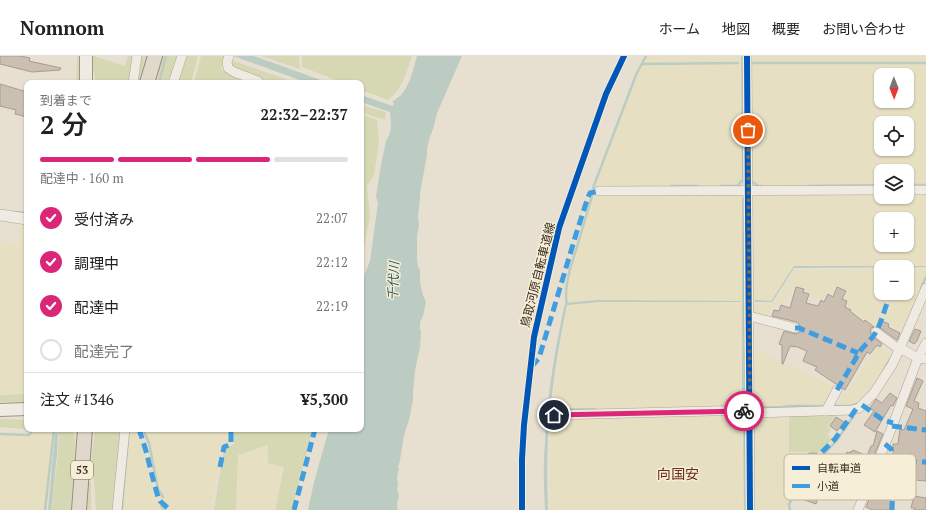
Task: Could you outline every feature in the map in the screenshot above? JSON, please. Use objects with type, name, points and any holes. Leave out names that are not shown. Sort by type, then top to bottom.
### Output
[{"type":"highway","points":[[148,80],[155,56]]},
{"type":"highway","name":"53","points":[[79,510],[85,432]]},
{"type":"main road","points":[[86,56],[86,80]]},
{"type":"main road","points":[[0,410],[24,409]]},
{"type":"street","points":[[133,80],[137,56]]},
{"type":"street","points":[[174,80],[182,56]]},
{"type":"street","points":[[229,56],[227,62],[228,68],[234,72],[255,80]]},
{"type":"street","points":[[747,56],[750,510]]},
{"type":"street","points":[[599,191],[874,190]]},
{"type":"street","points":[[914,190],[926,190]]},
{"type":"street","points":[[0,216],[24,219]]},
{"type":"street","points":[[554,415],[826,411],[852,410],[859,408],[874,393],[892,365],[926,288]]},
{"type":"street","points":[[749,316],[795,328]]},
{"type":"street","points":[[876,332],[900,349],[922,358]]},
{"type":"street","points":[[881,454],[922,358],[926,343]]},
{"type":"street","points":[[826,411],[837,390]]},
{"type":"street","points":[[117,510],[125,432]]},
{"type":"street","points":[[858,510],[862,500]]},
{"type":"shaded area","points":[[647,56],[743,56],[744,185],[593,188],[628,99]]},
{"type":"shaded area","points":[[750,56],[926,56],[926,186],[914,187],[914,164],[874,164],[874,187],[755,188],[751,184]]},
{"type":"shaded area","points":[[874,193],[874,204],[914,204],[914,193],[926,193],[926,268],[914,268],[914,260],[874,260],[874,268],[795,268],[771,303],[753,302],[753,196]]},
{"type":"shaded area","points":[[593,194],[744,196],[745,406],[552,413],[555,380],[568,305],[566,299],[571,274]]},
{"type":"shaded area","points":[[20,225],[24,226],[24,394],[0,394],[0,240],[18,247]]},
{"type":"shaded area","points":[[874,269],[874,300],[886,300],[876,328],[847,307],[849,300],[844,298],[847,290],[836,285],[832,294],[828,292],[823,299],[809,297],[810,293],[805,291],[806,288],[795,285],[785,303],[770,308],[770,319],[755,314],[753,312],[753,304],[774,303],[795,270]]},
{"type":"shaded area","points":[[914,269],[926,269],[926,279],[903,332],[883,319],[889,300],[914,300]]},
{"type":"shaded area","points":[[877,347],[894,355],[874,389],[859,404],[851,407],[838,407],[844,394],[846,395]]},
{"type":"shaded area","points":[[753,348],[836,388],[826,406],[822,408],[757,409],[754,406]]},
{"type":"shaded area","points":[[741,414],[746,416],[746,510],[549,510],[550,438],[553,418]]},
{"type":"shaded area","points":[[788,415],[789,453],[809,453],[784,454],[784,500],[791,500],[788,504],[788,510],[754,510],[755,416]]},
{"type":"shaded area","points":[[0,432],[55,432],[47,510],[0,510]]},
{"type":"shaded area","points":[[127,432],[137,432],[144,451],[155,496],[167,510],[119,510]]},
{"type":"shaded area","points":[[142,432],[229,432],[229,443],[221,445],[212,510],[172,510],[160,498]]},
{"type":"shaded area","points":[[268,446],[268,463],[284,468],[274,510],[237,510],[238,455]]},
{"type":"green space","points":[[77,56],[81,56],[81,80],[76,80]]},
{"type":"green space","points":[[90,56],[96,56],[125,66],[128,56],[135,56],[131,80],[95,80]]},
{"type":"green space","points":[[140,56],[147,56],[140,80],[136,80]]},
{"type":"green space","points":[[163,56],[177,56],[170,80],[156,80]]},
{"type":"green space","points":[[186,56],[198,56],[192,80],[176,80]]},
{"type":"green space","points":[[201,56],[225,56],[221,70],[242,77],[245,80],[195,80]]},
{"type":"green space","points":[[261,56],[299,56],[300,69]]},
{"type":"green space","points":[[302,56],[412,56],[406,74],[397,91],[388,100],[364,91],[364,80],[336,80],[302,67]]},
{"type":"green space","points":[[231,60],[288,80],[254,80],[236,70],[231,65]]},
{"type":"green space","points":[[364,106],[386,112],[385,119],[364,113]]},
{"type":"green space","points":[[364,115],[377,120],[379,143],[374,175],[367,186],[370,216],[364,247]]},
{"type":"green space","points":[[24,394],[24,403],[0,402],[0,395]]},
{"type":"green space","points":[[836,414],[828,427],[831,429],[827,435],[832,439],[820,452],[789,452],[789,415]]},
{"type":"green space","points":[[0,419],[24,420],[24,429],[0,427]]},
{"type":"green space","points":[[73,432],[74,434],[75,443],[71,510],[51,510],[58,454],[59,433],[55,433]]},
{"type":"green space","points":[[95,432],[123,432],[115,510],[96,510],[94,477],[90,473]]},
{"type":"green space","points":[[234,432],[312,432],[292,510],[275,510],[284,467],[268,463],[268,445],[238,455],[236,510],[214,510],[224,449],[234,444]]},
{"type":"green space","points":[[89,482],[91,483],[91,510],[87,510]]},
{"type":"water","points":[[233,56],[254,56],[321,80],[300,80]]},
{"type":"water","name":"千代川","points":[[417,56],[462,56],[437,113],[427,149],[420,193],[417,259],[420,271],[420,283],[426,302],[420,322],[420,347],[415,371],[413,400],[398,467],[398,510],[308,510],[328,432],[364,432],[364,278],[370,261],[378,203],[376,196],[386,141],[390,133],[391,125],[390,112],[364,103],[364,96],[393,106],[394,103],[392,102],[403,92],[409,82]]},
{"type":"water","points":[[741,56],[743,56],[744,184],[742,182]]},
{"type":"water","points":[[742,198],[744,198],[745,405],[742,406]]},
{"type":"water","points":[[794,266],[874,266],[874,267],[794,268],[773,301],[755,302],[755,300],[771,301]]},
{"type":"water","points":[[914,266],[926,266],[914,267]]},
{"type":"water","points":[[597,300],[741,302],[599,302],[567,305],[551,403],[548,436],[548,510],[545,510],[544,460],[546,425],[555,355],[565,303]]},
{"type":"water","points":[[746,417],[746,510],[744,510],[743,419]]},
{"type":"water","points":[[127,432],[130,432],[123,510],[119,510]]},
{"type":"water","points":[[58,433],[51,510],[48,510],[55,434]]},
{"type":"building","points":[[0,56],[21,56],[30,58],[29,61],[61,68],[60,70],[32,72],[0,64]]},
{"type":"building","points":[[0,84],[24,91],[24,116],[15,114],[16,110],[0,106]]},
{"type":"building","points":[[796,287],[804,289],[803,292],[809,294],[806,303],[818,306],[821,300],[824,302],[828,294],[833,297],[837,287],[846,291],[842,299],[847,301],[845,307],[851,310],[850,311],[864,322],[865,320],[874,327],[871,328],[871,335],[882,344],[880,347],[877,345],[870,354],[867,352],[845,390],[840,385],[836,384],[815,370],[817,367],[803,361],[807,351],[795,346],[790,346],[782,364],[782,345],[779,344],[784,331],[796,334],[800,332],[801,327],[797,322],[772,316],[774,310],[779,311],[781,305],[790,308]]},
{"type":"building","points":[[882,321],[889,324],[888,327],[900,333],[897,340],[879,327]]},
{"type":"building","points":[[915,329],[921,331],[917,341],[914,344],[909,341]]},
{"type":"building","points":[[917,378],[923,381],[914,401],[919,403],[918,408],[926,411],[926,481],[916,480],[916,454],[893,454],[893,444],[898,444],[900,429],[904,430],[913,409],[906,406]]},
{"type":"building","points":[[890,393],[897,398],[893,406],[891,405],[875,432],[864,425],[874,411],[870,408],[876,399],[882,403]]},
{"type":"building","points":[[836,417],[844,422],[837,431],[830,426]]},
{"type":"building","points":[[877,431],[883,434],[875,454],[868,454],[871,446],[873,446]]},
{"type":"building","points":[[853,450],[862,454],[846,454],[847,452],[850,453]]},
{"type":"building","points":[[916,496],[926,498],[926,510],[914,510],[915,508],[911,508],[913,500],[916,500]]},
{"type":"building","points":[[805,500],[817,500],[816,504]]},
{"type":"building","points":[[869,500],[890,500],[890,510],[872,510],[866,507]]},
{"type":"waterway","points":[[160,80],[166,56]]},
{"type":"waterway","points":[[593,188],[636,75],[646,56]]},
{"type":"waterway","points":[[642,64],[738,63]]},
{"type":"waterway","points":[[751,63],[926,63]]},
{"type":"waterway","points":[[721,186],[738,186],[741,181]]},
{"type":"waterway","points":[[753,182],[758,186],[761,186]]},
{"type":"waterway","points":[[808,186],[874,185]]},
{"type":"waterway","points":[[914,185],[926,185]]},
{"type":"waterway","points":[[671,186],[698,186]]},
{"type":"waterway","points":[[567,304],[566,290],[569,275],[592,196]]},
{"type":"waterway","points":[[14,212],[24,213]]},
{"type":"waterway","points":[[921,288],[926,277]]},
{"type":"waterway","points":[[884,370],[890,359]]},
{"type":"waterway","points":[[832,406],[850,406],[860,403]]},
{"type":"waterway","points":[[758,408],[823,406]]},
{"type":"waterway","points":[[552,410],[595,409]]},
{"type":"waterway","points":[[824,454],[837,440],[853,417]]},
{"type":"waterway","points":[[0,434],[29,435],[32,432]]},
{"type":"waterway","points":[[45,510],[54,432]]},
{"type":"waterway","points":[[144,432],[149,443],[158,489],[163,497]]},
{"type":"waterway","points":[[790,510],[789,504],[792,500]]},
{"type":"waterway","points":[[161,506],[165,510]]},
{"type":"marked path","points":[[531,366],[539,358],[588,197],[590,193],[599,191]]},
{"type":"marked path","points":[[837,390],[859,352],[872,338],[876,331],[881,322],[888,300]]},
{"type":"marked path","points":[[795,328],[799,328],[858,353]]},
{"type":"marked path","points":[[862,405],[883,420],[893,423]]},
{"type":"marked path","points":[[820,454],[835,439],[856,409]]},
{"type":"marked path","points":[[892,426],[926,430]]},
{"type":"marked path","points":[[140,432],[158,497],[160,501],[170,510]]},
{"type":"marked path","points":[[220,467],[224,447],[231,444],[231,432]]},
{"type":"marked path","points":[[294,510],[314,432]]},
{"type":"marked path","points":[[885,444],[891,449],[892,454]]},
{"type":"marked path","points":[[916,462],[926,462]]},
{"type":"marked path","points":[[892,500],[892,510]]},
{"type":"cycle path","name":"鳥取河原自転車道線","points":[[522,510],[524,425],[534,337],[559,228],[606,94],[624,56]]},
{"type":"cycle path","points":[[747,56],[750,510]]},
{"type":"way so far","points":[[744,411],[750,410],[748,130]]},
{"type":"district","name":"向国安","points":[[678,474]]},
{"type":"route","points":[[554,415],[744,411]]}]
